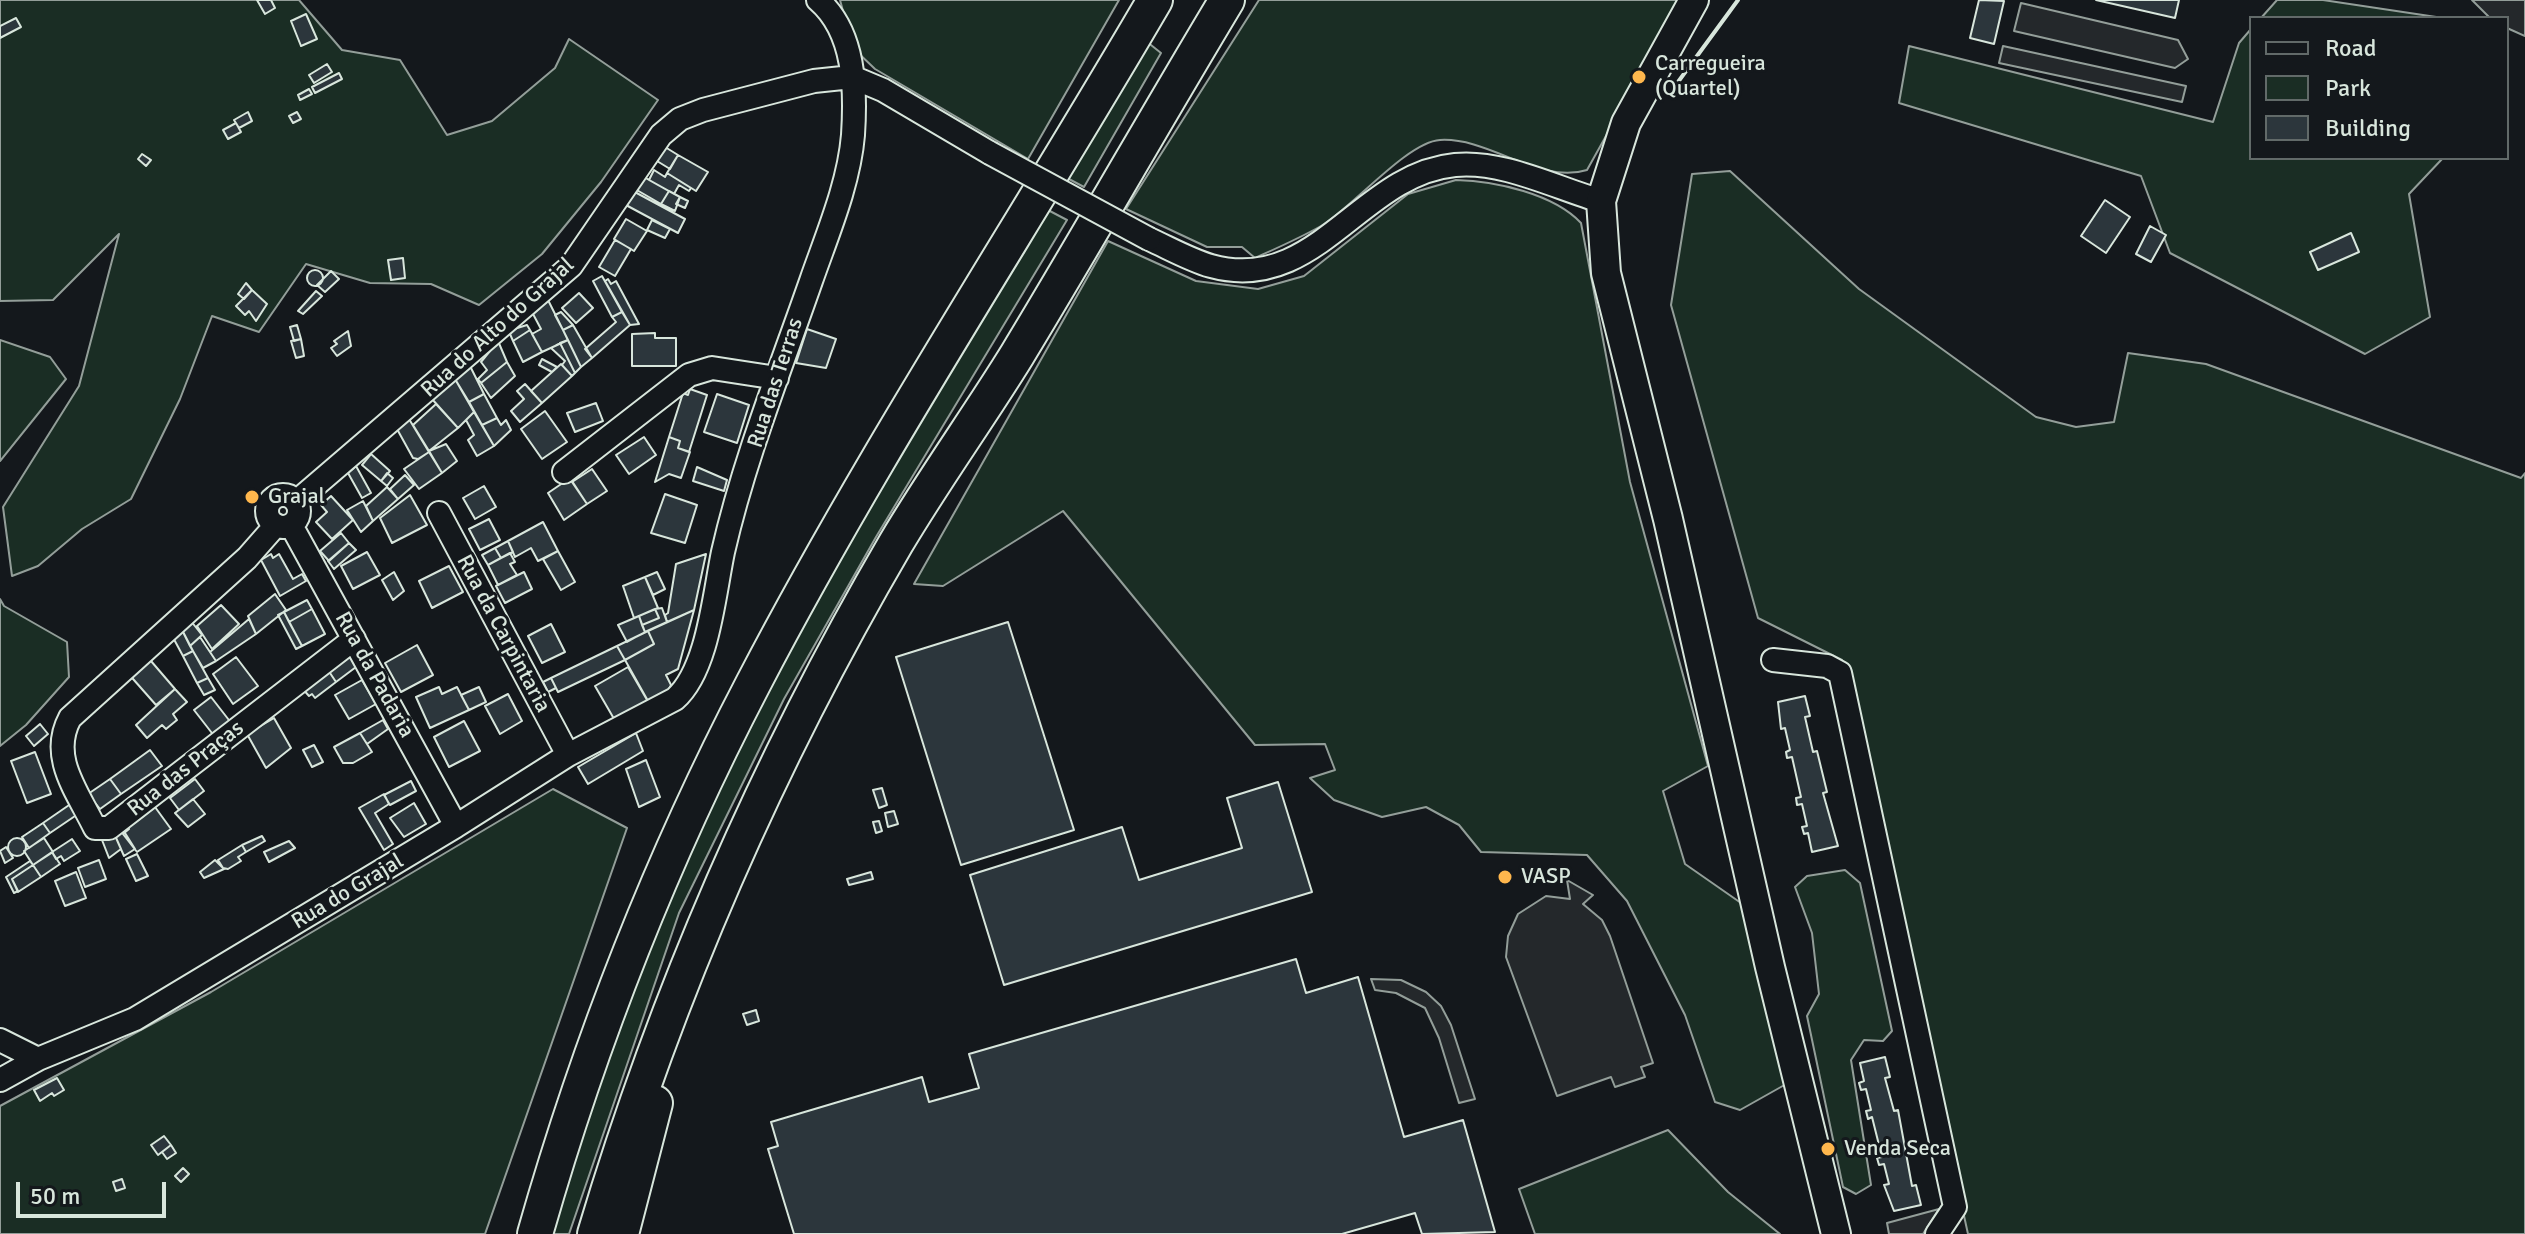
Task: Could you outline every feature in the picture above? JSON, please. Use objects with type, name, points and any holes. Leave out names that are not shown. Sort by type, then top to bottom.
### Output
[{"type":"highway","points":[[535,1234],[576,1096],[645,912],[752,685],[842,525],[1155,0]]},
{"type":"highway","points":[[595,1234],[624,1136],[683,974],[771,776],[890,555],[1016,355],[1227,0]]},
{"type":"highway","points":[[621,1234],[644,1154],[683,974]]},
{"type":"highway","points":[[511,1234],[576,1096]]},
{"type":"main road","points":[[1694,0],[1626,123],[1601,201],[1606,273],[1668,519],[1770,967],[1836,1234]]},
{"type":"street","name":"Rua das Terras","points":[[687,689],[698,665],[727,535],[836,208],[853,137],[852,77],[844,33],[832,12],[818,0]]},
{"type":"street","points":[[852,77],[883,90],[990,153],[1149,239],[1210,266],[1234,270],[1273,267],[1297,259],[1410,175],[1451,165],[1480,163],[1601,201]]},
{"type":"street","name":"Rua do Alto do Grajal","points":[[283,525],[267,514],[271,500],[284,495],[296,502],[571,266],[661,135],[680,119],[814,81],[852,77]]},
{"type":"street","points":[[564,472],[689,375],[712,368],[777,378]]},
{"type":"street","name":"Rua da Carpintaria","points":[[439,513],[568,755]]},
{"type":"street","name":"Rua da Padaria","points":[[283,525],[354,639],[456,826]]},
{"type":"street","name":"Rua das Praças","points":[[283,525],[70,718],[61,735],[63,763],[95,828],[109,828],[354,639]]},
{"type":"street","points":[[1773,660],[1827,666],[1840,673],[1955,1207],[1937,1234]]},
{"type":"street","name":"Rua do Grajal","points":[[0,1080],[38,1059],[135,1019],[568,755],[675,699],[687,689]]},
{"type":"street","points":[[0,1040],[38,1059]]},
{"type":"green space","points":[[0,0],[299,0],[342,50],[400,60],[447,135],[492,121],[555,68],[569,39],[658,100],[601,182],[542,254],[479,305],[431,284],[370,283],[306,264],[259,332],[212,316],[180,399],[131,499],[82,529],[38,566],[12,576],[3,507],[79,386],[119,234],[53,300],[0,301]]},
{"type":"green space","points":[[840,0],[1119,0],[1028,159],[875,69],[853,48]]},
{"type":"green space","points":[[1259,0],[1682,0],[1587,170],[1569,173],[1551,171],[1477,146],[1440,140],[1427,144],[1396,163],[1321,226],[1255,258],[1242,247],[1207,247],[1126,209]]},
{"type":"green space","points":[[2277,0],[2323,0],[2430,16],[2263,16]]},
{"type":"green space","points":[[2249,31],[2249,160],[2441,160],[2409,194],[2430,317],[2365,354],[2170,253],[2141,176],[1899,103],[1909,46],[2213,122],[2239,43]]},
{"type":"green space","points":[[1146,41],[1161,53],[1084,187],[1067,178]]},
{"type":"green space","points":[[1730,171],[1859,289],[2036,417],[2076,427],[2114,422],[2128,353],[2206,364],[2521,478],[2525,473],[2525,1234],[1968,1234],[1842,660],[1758,618],[1671,305],[1692,174]]},
{"type":"green space","points":[[1456,180],[1523,191],[1556,204],[1581,223],[1630,482],[1708,766],[1663,791],[1685,864],[1741,903],[1788,1083],[1740,1110],[1715,1102],[1685,1015],[1627,901],[1587,855],[1481,852],[1459,825],[1426,807],[1382,817],[1334,800],[1310,778],[1335,770],[1325,744],[1255,745],[1063,511],[943,586],[914,584],[1108,241],[1196,281],[1258,289],[1304,276],[1408,194]]},
{"type":"green space","points":[[1046,209],[1067,220],[876,537],[784,699],[679,913],[569,1234],[548,1234],[632,984],[705,813],[795,636]]},
{"type":"green space","points":[[0,340],[50,357],[66,379],[0,461]]},
{"type":"green space","points":[[0,599],[4,606],[67,642],[69,677],[26,725],[0,746]]},
{"type":"green space","points":[[553,789],[627,828],[485,1234],[0,1234],[0,1106],[211,992]]},
{"type":"green space","points":[[1845,870],[1860,883],[1892,1031],[1883,1041],[1864,1040],[1851,1060],[1871,1185],[1856,1194],[1843,1187],[1807,1016],[1819,994],[1812,933],[1795,887],[1807,876]]},
{"type":"green space","points":[[1668,1130],[1728,1192],[1780,1234],[1535,1234],[1519,1189]]},
{"type":"shaded area","points":[[2472,0],[2525,0],[2525,36],[2509,29],[2509,16],[2488,16]]},
{"type":"shaded area","points":[[2021,3],[2178,40],[2188,59],[2175,68],[2014,31]]},
{"type":"shaded area","points":[[2003,46],[2186,86],[2182,102],[1999,63]]},
{"type":"shaded area","points":[[1567,880],[1593,895],[1583,904],[1602,920],[1610,936],[1653,1063],[1641,1067],[1645,1077],[1615,1087],[1611,1077],[1557,1096],[1506,957],[1508,936],[1518,914],[1546,896],[1570,899]]},
{"type":"shaded area","points":[[1371,979],[1401,980],[1426,992],[1441,1006],[1451,1025],[1475,1099],[1459,1103],[1439,1038],[1425,1008],[1396,993],[1375,990]]},
{"type":"shaded area","points":[[1939,1209],[1923,1234],[1889,1234],[1887,1223]]},
{"type":"building","points":[[257,0],[271,0],[275,8],[265,14]]},
{"type":"building","points":[[1979,0],[2004,1],[1994,44],[1970,38]]},
{"type":"building","points":[[2096,0],[2179,0],[2175,18]]},
{"type":"building","points":[[306,14],[317,39],[301,46],[291,21]]},
{"type":"building","points":[[16,18],[21,27],[0,38],[0,26]]},
{"type":"building","points":[[327,64],[332,72],[314,83],[309,75]]},
{"type":"building","points":[[339,73],[342,79],[315,93],[312,87]]},
{"type":"building","points":[[309,89],[312,94],[300,100],[298,95]]},
{"type":"building","points":[[248,112],[252,121],[239,128],[234,120]]},
{"type":"building","points":[[297,112],[301,119],[293,123],[289,116]]},
{"type":"building","points":[[236,123],[241,132],[228,139],[223,130]]},
{"type":"building","points":[[665,147],[678,155],[670,169],[657,161]]},
{"type":"building","points":[[142,154],[151,160],[146,166],[138,159]]},
{"type":"building","points":[[678,155],[708,172],[696,191],[667,173]]},
{"type":"building","points":[[654,170],[665,177],[667,173],[691,188],[689,191],[679,185],[674,194],[649,180]]},
{"type":"building","points":[[642,176],[669,191],[661,204],[635,189]]},
{"type":"building","points":[[633,191],[685,219],[678,233],[624,204]]},
{"type":"building","points":[[669,191],[680,197],[675,211],[661,204]]},
{"type":"building","points":[[680,197],[688,201],[685,208],[676,204]]},
{"type":"building","points":[[2105,200],[2130,217],[2106,253],[2081,236]]},
{"type":"building","points":[[626,219],[647,231],[634,251],[614,239]]},
{"type":"building","points":[[652,220],[670,229],[665,238],[647,230]]},
{"type":"building","points":[[2150,226],[2166,235],[2151,262],[2136,254]]},
{"type":"building","points":[[2351,233],[2359,252],[2318,270],[2310,252]]},
{"type":"building","points":[[615,240],[631,249],[615,276],[599,267]]},
{"type":"building","points":[[403,258],[405,278],[391,280],[388,260]]},
{"type":"building","points":[[315,270],[321,272],[321,284],[315,286],[309,284],[307,278],[309,272]]},
{"type":"building","points":[[331,271],[339,279],[325,292],[317,285]]},
{"type":"building","points":[[602,276],[622,312],[612,317],[593,281]]},
{"type":"building","points":[[608,279],[611,284],[616,281],[639,324],[630,325],[605,281]]},
{"type":"building","points":[[246,283],[252,290],[244,299],[238,294]]},
{"type":"building","points":[[252,290],[267,304],[256,321],[249,311],[245,315],[236,306]]},
{"type":"building","points":[[316,291],[322,296],[303,314],[298,311]]},
{"type":"building","points":[[579,293],[593,308],[576,323],[562,308]]},
{"type":"building","points":[[548,300],[568,340],[542,352],[532,334],[541,329],[533,314]]},
{"type":"building","points":[[561,312],[573,325],[563,330],[555,315]]},
{"type":"building","points":[[622,312],[630,325],[592,358],[585,349],[616,322],[612,317]]},
{"type":"building","points":[[297,325],[301,339],[294,341],[290,327]]},
{"type":"building","points":[[527,325],[530,330],[513,341],[510,334],[514,329]]},
{"type":"building","points":[[573,325],[592,358],[581,367],[563,330]]},
{"type":"building","points":[[807,329],[836,339],[826,368],[796,363]]},
{"type":"building","points":[[530,330],[542,352],[523,362],[513,341]]},
{"type":"building","points":[[348,331],[351,346],[337,356],[331,348],[337,344],[334,341]]},
{"type":"building","points":[[655,333],[655,338],[676,338],[676,366],[632,366],[632,334]]},
{"type":"building","points":[[301,339],[304,356],[296,358],[291,341]]},
{"type":"building","points":[[568,340],[581,367],[575,373],[560,343]]},
{"type":"building","points":[[498,341],[507,362],[481,383],[478,379],[487,370],[481,362]]},
{"type":"building","points":[[560,343],[575,373],[572,376],[562,365],[565,361],[551,348]]},
{"type":"building","points":[[542,359],[557,367],[552,372],[539,365]]},
{"type":"building","points":[[507,362],[515,376],[491,398],[481,383]]},
{"type":"building","points":[[561,364],[572,376],[542,403],[531,391]]},
{"type":"building","points":[[470,366],[484,394],[469,402],[455,379]]},
{"type":"building","points":[[455,379],[474,412],[458,428],[432,399]]},
{"type":"building","points":[[525,384],[542,403],[520,422],[511,411],[524,399],[517,391]]},
{"type":"building","points":[[690,389],[707,395],[689,452],[678,448],[680,441],[669,437],[683,393],[688,395]]},
{"type":"building","points":[[484,394],[497,418],[482,425],[469,402]]},
{"type":"building","points":[[717,394],[749,405],[737,443],[704,432]]},
{"type":"building","points":[[596,403],[603,421],[575,432],[567,413]]},
{"type":"building","points":[[436,404],[458,428],[429,451],[413,425]]},
{"type":"building","points":[[545,411],[567,442],[542,459],[521,429]]},
{"type":"building","points":[[474,412],[494,446],[477,456],[468,440],[474,435],[466,420]]},
{"type":"building","points":[[497,418],[501,425],[506,420],[511,430],[494,446],[482,425]]},
{"type":"building","points":[[409,419],[429,452],[418,459],[413,458],[397,429]]},
{"type":"building","points":[[644,437],[656,455],[629,474],[616,455]]},
{"type":"building","points":[[669,437],[680,441],[678,448],[690,452],[681,478],[669,474],[655,482]]},
{"type":"building","points":[[446,444],[457,461],[442,473],[429,451]]},
{"type":"building","points":[[429,452],[442,473],[419,489],[404,469]]},
{"type":"building","points":[[371,454],[390,471],[381,481],[362,465]]},
{"type":"building","points":[[356,466],[371,493],[362,498],[348,473]]},
{"type":"building","points":[[697,467],[727,480],[724,491],[693,481]]},
{"type":"building","points":[[592,469],[607,491],[587,504],[572,482]]},
{"type":"building","points":[[387,473],[393,478],[387,486],[381,481]]},
{"type":"building","points":[[405,475],[414,485],[398,499],[390,489]]},
{"type":"building","points":[[570,478],[587,504],[564,520],[548,493]]},
{"type":"building","points":[[484,486],[496,507],[475,519],[463,498]]},
{"type":"building","points":[[387,487],[398,499],[373,521],[366,506]]},
{"type":"building","points":[[665,494],[697,505],[685,543],[651,533]]},
{"type":"building","points":[[410,495],[427,525],[392,543],[380,518]]},
{"type":"building","points":[[331,496],[353,520],[332,539],[316,522],[327,512],[321,505]]},
{"type":"building","points":[[363,501],[373,521],[361,532],[347,510]]},
{"type":"building","points":[[489,519],[500,540],[480,550],[469,529]]},
{"type":"building","points":[[543,522],[558,551],[538,561],[531,548],[515,557],[508,541]]},
{"type":"building","points":[[341,533],[349,543],[329,561],[320,551]]},
{"type":"building","points":[[508,541],[513,552],[501,558],[495,548]]},
{"type":"building","points":[[349,543],[356,550],[334,569],[328,561]]},
{"type":"building","points":[[495,548],[501,558],[488,565],[482,555]]},
{"type":"building","points":[[558,551],[575,582],[561,590],[543,559]]},
{"type":"building","points":[[367,552],[380,575],[353,589],[341,566]]},
{"type":"building","points":[[510,553],[515,562],[510,564],[517,575],[498,585],[488,565]]},
{"type":"building","points":[[271,554],[273,558],[279,554],[293,579],[302,574],[306,581],[280,596],[261,560]]},
{"type":"building","points":[[706,554],[694,610],[667,622],[665,615],[668,613],[676,564]]},
{"type":"building","points":[[449,566],[463,592],[432,608],[419,581]]},
{"type":"building","points":[[394,572],[404,591],[393,600],[382,580]]},
{"type":"building","points":[[524,572],[532,589],[505,603],[496,586]]},
{"type":"building","points":[[657,572],[665,589],[653,595],[645,577]]},
{"type":"building","points":[[645,577],[658,608],[634,618],[623,586]]},
{"type":"building","points":[[275,594],[286,610],[256,634],[248,616]]},
{"type":"building","points":[[307,600],[312,609],[289,622],[284,612]]},
{"type":"building","points":[[221,605],[239,624],[212,649],[197,626]]},
{"type":"building","points":[[662,608],[667,622],[645,632],[642,625],[659,618],[655,609]]},
{"type":"building","points":[[312,609],[325,634],[302,646],[289,622]]},
{"type":"building","points":[[655,609],[659,618],[642,625],[639,616]]},
{"type":"building","points":[[694,610],[678,669],[666,675],[671,685],[668,691],[648,701],[625,660],[654,644],[648,631]]},
{"type":"building","points":[[284,612],[302,646],[296,649],[278,615]]},
{"type":"building","points":[[187,616],[202,635],[190,646],[179,624]]},
{"type":"building","points":[[639,616],[645,632],[627,642],[618,625]]},
{"type":"building","points":[[249,619],[256,634],[216,661],[210,652]]},
{"type":"building","points":[[1008,622],[1074,830],[961,865],[896,657]]},
{"type":"building","points":[[179,624],[193,651],[183,656],[170,632]]},
{"type":"building","points":[[551,624],[565,652],[542,663],[528,636]]},
{"type":"building","points":[[648,631],[654,644],[625,660],[617,646]]},
{"type":"building","points":[[200,637],[216,661],[203,668],[190,646]]},
{"type":"building","points":[[417,645],[433,675],[401,692],[385,663]]},
{"type":"building","points":[[617,646],[625,660],[558,692],[551,678]]},
{"type":"building","points":[[193,651],[208,678],[197,683],[183,656]]},
{"type":"building","points":[[145,654],[175,689],[156,705],[126,671]]},
{"type":"building","points":[[349,655],[356,667],[336,682],[326,667]]},
{"type":"building","points":[[236,657],[258,686],[233,704],[213,674]]},
{"type":"building","points":[[326,667],[336,682],[315,698],[312,694],[309,696],[301,687]]},
{"type":"building","points":[[628,667],[650,705],[617,724],[595,686]]},
{"type":"building","points":[[208,678],[215,690],[204,695],[197,683]]},
{"type":"building","points":[[551,678],[556,688],[548,692],[543,682]]},
{"type":"building","points":[[362,680],[376,704],[349,719],[335,695]]},
{"type":"building","points":[[439,687],[442,694],[457,687],[469,710],[430,728],[416,697]]},
{"type":"building","points":[[479,687],[486,702],[469,710],[461,695]]},
{"type":"building","points":[[175,689],[187,702],[173,714],[177,720],[166,729],[162,725],[147,738],[136,725]]},
{"type":"building","points":[[508,694],[522,721],[500,734],[485,706]]},
{"type":"building","points":[[1805,696],[1810,716],[1805,717],[1813,752],[1817,751],[1827,792],[1823,793],[1838,846],[1812,852],[1808,833],[1804,834],[1802,827],[1807,826],[1802,804],[1797,805],[1796,798],[1801,797],[1792,757],[1787,758],[1786,752],[1790,750],[1785,728],[1781,729],[1778,702]]},
{"type":"building","points":[[211,697],[232,724],[215,737],[194,710]]},
{"type":"building","points":[[274,718],[291,748],[266,768],[247,734]]},
{"type":"building","points":[[383,720],[388,729],[367,744],[360,733]]},
{"type":"building","points":[[464,721],[480,751],[449,767],[434,737]]},
{"type":"building","points":[[40,724],[48,734],[34,746],[26,736]]},
{"type":"building","points":[[360,733],[372,752],[353,763],[343,763],[334,747]]},
{"type":"building","points":[[636,733],[643,751],[588,784],[578,767]]},
{"type":"building","points":[[314,745],[323,762],[312,767],[303,750]]},
{"type":"building","points":[[150,750],[162,766],[121,794],[110,779]]},
{"type":"building","points":[[35,752],[51,794],[27,803],[11,761]]},
{"type":"building","points":[[646,760],[660,797],[639,807],[626,769]]},
{"type":"building","points":[[110,779],[121,794],[100,809],[88,794]]},
{"type":"building","points":[[195,779],[204,791],[179,810],[170,798]]},
{"type":"building","points":[[411,781],[416,791],[390,805],[384,795]]},
{"type":"building","points":[[1278,782],[1312,892],[1004,985],[970,875],[1122,827],[1139,880],[1242,848],[1227,798]]},
{"type":"building","points":[[882,788],[887,805],[879,808],[873,790]]},
{"type":"building","points":[[384,794],[389,804],[375,813],[393,844],[384,850],[359,808]]},
{"type":"building","points":[[193,799],[205,814],[188,827],[175,813]]},
{"type":"building","points":[[72,803],[78,814],[50,833],[43,823]]},
{"type":"building","points":[[414,803],[426,824],[404,837],[390,818]]},
{"type":"building","points":[[155,807],[171,829],[137,852],[123,834],[129,829],[126,824],[134,818],[137,821]]},
{"type":"building","points":[[894,811],[898,824],[888,827],[885,813]]},
{"type":"building","points":[[879,821],[882,831],[876,833],[873,822]]},
{"type":"building","points":[[43,823],[50,833],[29,848],[22,837]]},
{"type":"building","points":[[120,825],[135,849],[124,856],[113,831]]},
{"type":"building","points":[[113,831],[121,849],[109,858],[102,840]]},
{"type":"building","points":[[262,836],[265,841],[246,852],[242,845]]},
{"type":"building","points":[[17,838],[26,847],[17,856],[8,847]]},
{"type":"building","points":[[44,838],[53,852],[33,865],[24,851]]},
{"type":"building","points":[[72,839],[80,851],[64,861],[61,856],[56,859],[52,852]]},
{"type":"building","points":[[289,841],[295,848],[269,862],[264,852]]},
{"type":"building","points":[[242,845],[246,852],[238,857],[241,861],[228,869],[223,868],[218,860]]},
{"type":"building","points":[[6,847],[13,858],[5,863],[0,851]]},
{"type":"building","points":[[52,852],[60,864],[41,877],[33,865]]},
{"type":"building","points":[[137,854],[148,876],[136,881],[126,859]]},
{"type":"building","points":[[99,860],[106,879],[85,887],[78,868]]},
{"type":"building","points":[[215,860],[224,869],[204,878],[200,872]]},
{"type":"building","points":[[30,861],[33,865],[12,879],[18,891],[14,893],[6,877]]},
{"type":"building","points":[[33,865],[41,877],[18,892],[12,879]]},
{"type":"building","points":[[76,872],[86,898],[65,906],[55,881]]},
{"type":"building","points":[[871,872],[873,879],[849,885],[847,879]]},
{"type":"building","points":[[1296,959],[1306,993],[1358,977],[1404,1137],[1463,1120],[1495,1232],[1422,1234],[1415,1213],[1342,1234],[794,1234],[768,1149],[778,1146],[771,1122],[922,1077],[929,1102],[979,1088],[969,1054]]},
{"type":"building","points":[[756,1010],[759,1021],[747,1025],[743,1014]]},
{"type":"building","points":[[1885,1057],[1890,1077],[1885,1078],[1894,1111],[1898,1110],[1912,1186],[1916,1185],[1921,1205],[1894,1211],[1884,1185],[1889,1184],[1884,1164],[1879,1165],[1877,1158],[1882,1157],[1872,1117],[1868,1119],[1866,1111],[1871,1110],[1866,1089],[1861,1090],[1859,1083],[1864,1081],[1860,1063]]},
{"type":"building","points":[[57,1078],[64,1090],[40,1101],[34,1090]]},
{"type":"building","points":[[164,1136],[171,1145],[158,1155],[151,1145]]},
{"type":"building","points":[[171,1145],[176,1153],[167,1159],[162,1152]]},
{"type":"building","points":[[183,1168],[189,1174],[181,1182],[175,1176]]},
{"type":"building","points":[[122,1179],[125,1188],[116,1191],[113,1182]]},
{"type":"wall","points":[[1678,82],[1738,0]]},
{"type":"place","name":"Carregueira (Quartel)","points":[[1639,77]]},
{"type":"place","name":"Grajal","points":[[252,497]]},
{"type":"place","name":"VASP","points":[[1505,877]]},
{"type":"place","name":"Venda Seca","points":[[1828,1149]]}]
